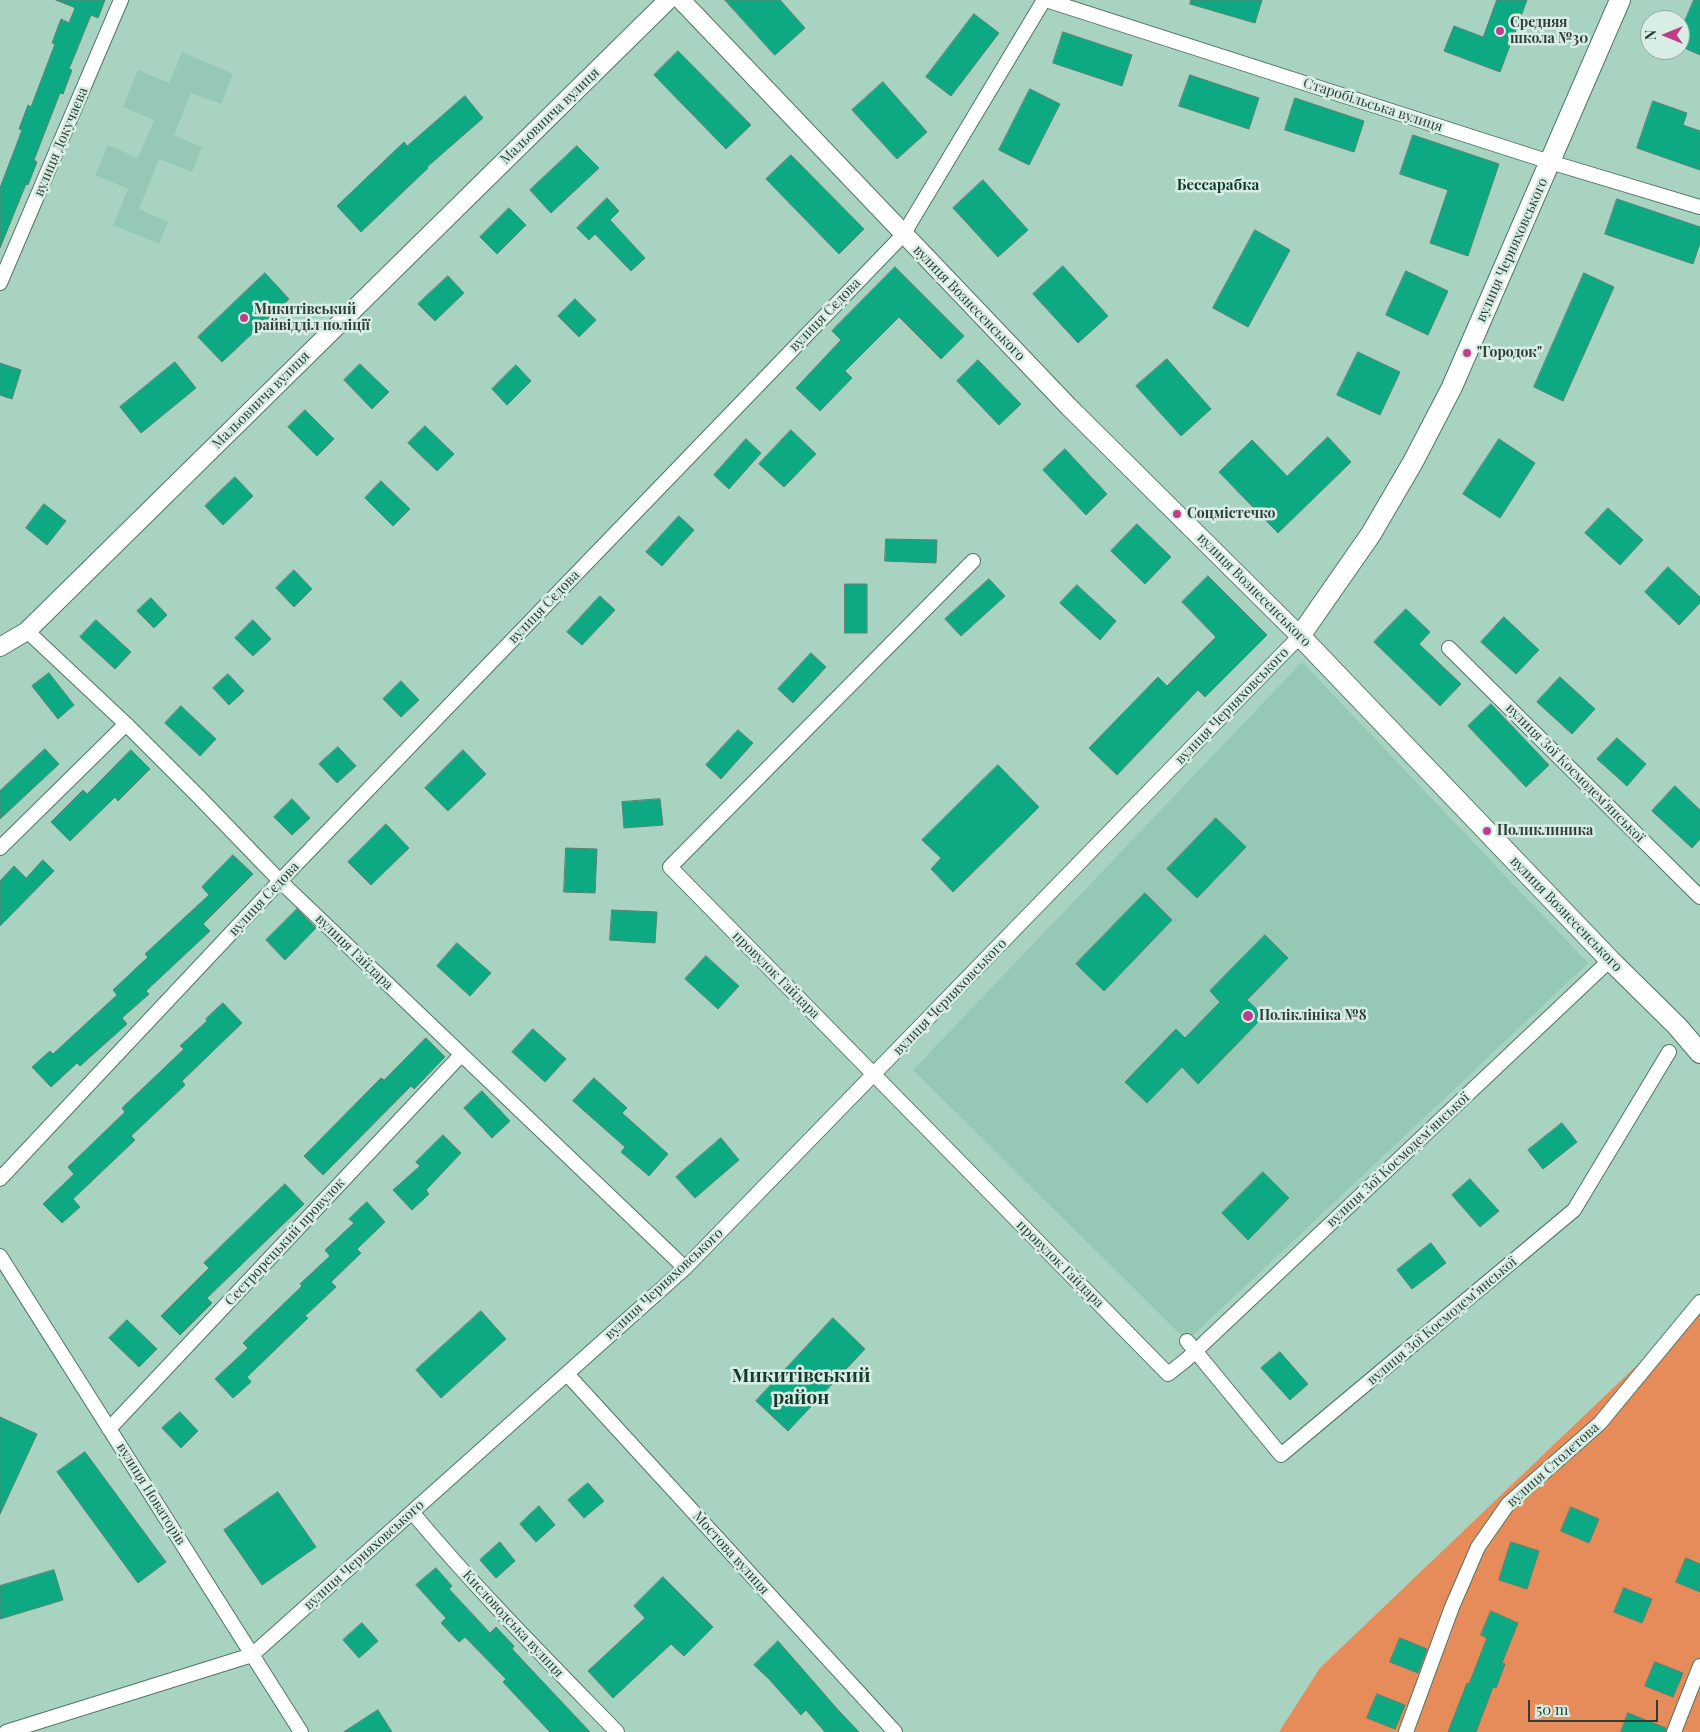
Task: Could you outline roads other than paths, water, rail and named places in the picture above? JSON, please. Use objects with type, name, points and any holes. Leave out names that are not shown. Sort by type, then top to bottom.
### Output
[{"type":"main road","name":"вулиця Черняховського","points":[[1300,636],[1371,534],[1413,462],[1452,387],[1620,0]]},
{"type":"main road","name":"вулиця Вознесенського","points":[[1300,636],[1610,960],[1692,1039]]},
{"type":"street","name":"вулиця Докучаєва","points":[[0,283],[122,0]]},
{"type":"street","name":"Мальовнича вулиця","points":[[0,647],[27,631],[668,0]]},
{"type":"street","name":"вулиця Вознесенського","points":[[681,0],[1068,407],[1300,636]]},
{"type":"street","name":"вулиця Сєдова","points":[[0,1180],[280,881],[903,234],[1045,0]]},
{"type":"street","name":"Старобільська вулиця","points":[[1045,0],[1550,162],[1700,207]]},
{"type":"street","name":"провулок Гайдара","points":[[973,561],[670,867],[1168,1374],[1190,1351]]},
{"type":"street","name":"вулиця Гайдара","points":[[27,631],[200,797],[280,881],[685,1268]]},
{"type":"street","name":"вулиця Черняховського","points":[[6,1732],[252,1655],[685,1268],[1300,636]]},
{"type":"street","name":"вулиця Зої Космодем'янської","points":[[1449,648],[1700,897]]},
{"type":"street","points":[[0,848],[126,724]]},
{"type":"street","name":"вулиця Зої Космодем'янської","points":[[1190,1351],[1610,960]]},
{"type":"street","name":"вулиця Зої Космодем’янської","points":[[1190,1351],[1282,1455],[1574,1210],[1669,1052]]},
{"type":"street","name":"Сестрорецький провулок","points":[[109,1429],[461,1055]]},
{"type":"street","name":"вулиця Новаторів","points":[[0,1256],[301,1732]]},
{"type":"street","name":"вулиця Столєтова","points":[[1406,1732],[1452,1607],[1478,1547],[1508,1504],[1600,1423],[1700,1302]]},
{"type":"street","name":"Мостова вулиця","points":[[567,1374],[895,1732]]},
{"type":"street","name":"Кисловодська вулиця","points":[[412,1512],[516,1628],[617,1732]]},
{"type":"street","points":[[1674,1732],[1700,1666]]},
{"type":"place","name":"Средняя школа №30","points":[[1500,31]]},
{"type":"place","name":"Микитівський райвідділ поліції","points":[[244,318]]},
{"type":"place","name":"\"Городок\"","points":[[1467,353]]},
{"type":"place","name":"Соцмістечко","points":[[1177,514]]},
{"type":"place","name":"Поликлиника","points":[[1487,831]]},
{"type":"place","name":"Поліклініка №8","points":[[1248,1016]]},
{"type":"district","name":"Бессарабка","points":[[1218,185]]},
{"type":"district","name":"Микитівський район","points":[[801,1387]]}]
